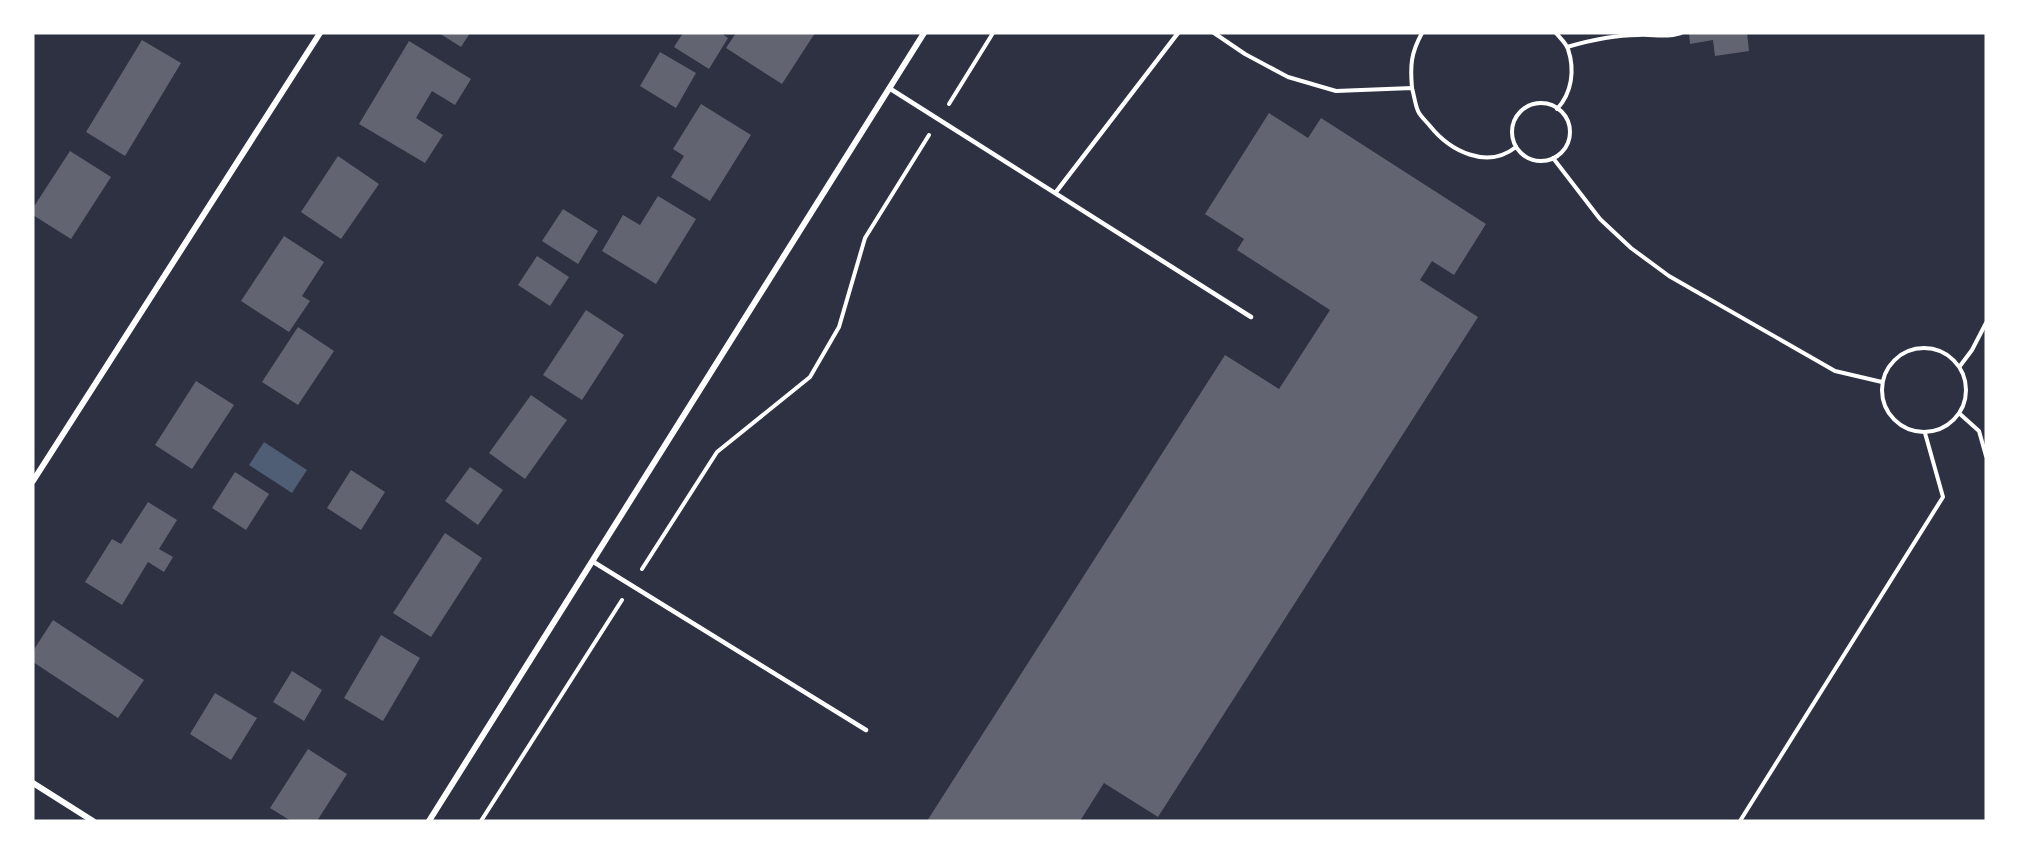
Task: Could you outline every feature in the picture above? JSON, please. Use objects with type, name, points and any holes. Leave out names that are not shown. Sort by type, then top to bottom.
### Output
[{"type":"street","points":[[33,481],[320,33]]},
{"type":"street","points":[[429,821],[924,33]]},
{"type":"street","points":[[33,783],[93,821]]},
{"type":"lane","points":[[1056,192],[1178,33]]},
{"type":"lane","points":[[889,88],[1251,317]]},
{"type":"lane","points":[[592,561],[866,730]]},
{"type":"path","points":[[481,821],[717,452],[810,377],[839,327],[865,238],[993,33]]},
{"type":"path","points":[[1214,33],[1245,54],[1288,77],[1336,92],[1412,88]]},
{"type":"path","points":[[1422,33],[1413,51],[1410,67],[1418,112],[1450,146],[1476,156],[1493,158],[1507,154],[1516,147]]},
{"type":"path","points":[[1556,33],[1567,47],[1572,78],[1565,101],[1557,109]]},
{"type":"path","points":[[1567,47],[1605,37],[1672,36],[1681,33]]},
{"type":"path","points":[[1537,103],[1546,104],[1563,113],[1568,122],[1569,131],[1564,149],[1553,158],[1540,161],[1530,159],[1516,147],[1512,138],[1512,129],[1520,112],[1528,106],[1537,103]]},
{"type":"path","points":[[1553,158],[1600,219],[1631,248],[1669,276],[1835,371],[1882,382]]},
{"type":"path","points":[[1960,366],[1972,350],[1986,323]]},
{"type":"path","points":[[1915,348],[1940,350],[1960,366],[1967,390],[1960,414],[1945,428],[1924,433],[1901,425],[1885,407],[1882,382],[1893,360],[1915,348]]},
{"type":"path","points":[[1960,414],[1979,431],[1986,456]]},
{"type":"path","points":[[1740,821],[1943,497],[1924,433]]},
{"type":"water","points":[[264,442],[307,470],[292,493],[249,465]]},
{"type":"building","points":[[439,33],[470,33],[461,47]]},
{"type":"building","points":[[683,33],[721,33],[728,38],[709,69],[674,47]]},
{"type":"building","points":[[736,33],[815,33],[782,84],[726,48]]},
{"type":"building","points":[[1689,33],[1747,33],[1749,51],[1715,56],[1713,40],[1690,44]]},
{"type":"building","points":[[142,40],[181,63],[125,156],[86,132]]},
{"type":"building","points":[[409,41],[471,79],[455,105],[432,91],[416,118],[443,135],[425,163],[359,124]]},
{"type":"building","points":[[660,52],[696,73],[676,108],[640,86]]},
{"type":"building","points":[[701,104],[751,135],[710,201],[671,177],[684,156],[673,149]]},
{"type":"building","points":[[1269,113],[1308,138],[1321,118],[1486,224],[1454,275],[1432,261],[1420,280],[1478,317],[1158,817],[1104,783],[1080,821],[927,821],[1225,355],[1279,389],[1330,310],[1237,250],[1244,239],[1205,214]]},
{"type":"building","points":[[70,151],[111,177],[71,239],[33,215],[33,208]]},
{"type":"building","points":[[338,156],[379,184],[341,239],[301,212]]},
{"type":"building","points":[[658,196],[696,219],[656,284],[602,251],[623,215],[640,225]]},
{"type":"building","points":[[563,209],[598,231],[578,264],[542,241]]},
{"type":"building","points":[[284,236],[324,262],[302,296],[310,301],[289,332],[241,301]]},
{"type":"building","points":[[537,256],[569,277],[550,306],[518,285]]},
{"type":"building","points":[[586,310],[624,335],[582,400],[543,375]]},
{"type":"building","points":[[298,327],[334,351],[298,405],[262,382]]},
{"type":"building","points":[[196,381],[234,405],[192,469],[155,445]]},
{"type":"building","points":[[531,395],[567,420],[525,479],[489,453]]},
{"type":"building","points":[[470,467],[503,490],[478,525],[445,501]]},
{"type":"building","points":[[351,470],[385,492],[361,530],[327,508]]},
{"type":"building","points":[[235,472],[269,494],[246,530],[212,508]]},
{"type":"building","points":[[148,502],[177,520],[159,549],[173,557],[164,572],[148,562],[122,605],[85,582],[112,539],[121,544]]},
{"type":"building","points":[[445,533],[482,558],[431,637],[393,613]]},
{"type":"building","points":[[53,620],[144,680],[118,718],[33,662],[33,651]]},
{"type":"building","points":[[381,635],[420,658],[383,721],[344,698]]},
{"type":"building","points":[[292,671],[322,690],[304,721],[273,702]]},
{"type":"building","points":[[215,693],[257,718],[231,760],[190,734]]},
{"type":"building","points":[[308,749],[347,774],[317,821],[291,821],[270,808]]}]
